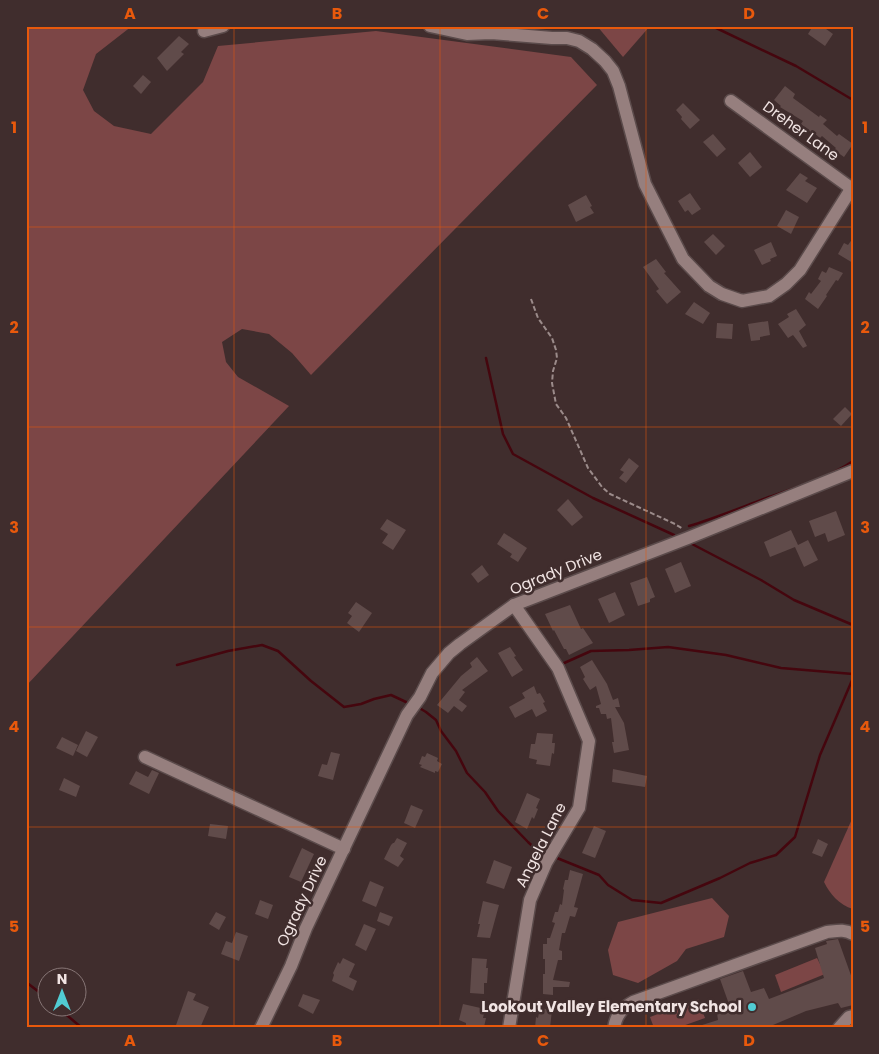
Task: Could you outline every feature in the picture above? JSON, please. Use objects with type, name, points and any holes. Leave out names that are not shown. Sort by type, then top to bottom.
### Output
[{"type":"street","points":[[204,31],[223,26]]},
{"type":"street","points":[[430,26],[467,34],[567,38],[579,41],[592,49],[613,71],[619,86],[646,184],[683,259],[709,286],[722,294],[742,301],[769,296],[786,284],[800,270],[852,187]]},
{"type":"street","name":"Dreher Lane","points":[[731,101],[852,187]]},
{"type":"street","name":"Ogrady Drive","points":[[261,1028],[407,715],[420,697],[432,673],[449,653],[514,605],[688,538],[853,471]]},
{"type":"street","name":"Angela Lane","points":[[509,1028],[530,900],[546,863],[578,808],[589,740],[558,668],[514,605]]},
{"type":"street","points":[[144,756],[344,849]]},
{"type":"street","points":[[614,1028],[618,1013],[624,1006],[633,1002],[827,932],[842,930],[853,934]]},
{"type":"street","points":[[839,1028],[849,1017],[853,1016]]},
{"type":"path","points":[[531,299],[538,318],[552,338],[556,350],[557,358],[552,383],[556,404],[566,418],[588,468],[602,487],[610,494],[675,524],[682,528],[688,538]]},
{"type":"shaded area","points":[[26,26],[132,26],[96,54],[83,90],[94,111],[114,126],[151,134],[203,82],[218,46],[376,31],[571,57],[597,85],[311,375],[292,353],[269,334],[242,329],[222,342],[226,362],[238,377],[289,406],[26,686]]},
{"type":"shaded area","points":[[597,26],[650,26],[623,57]]},
{"type":"shaded area","points":[[852,819],[853,909],[843,905],[836,899],[824,882]]},
{"type":"shaded area","points":[[712,898],[729,916],[724,937],[686,949],[677,961],[638,983],[613,975],[608,950],[618,922]]},
{"type":"shaded area","points":[[817,958],[825,974],[781,992],[775,975]]},
{"type":"shaded area","points":[[698,999],[705,1018],[677,1028],[654,1028],[650,1017]]},
{"type":"building","points":[[813,26],[822,26],[833,34],[825,46],[808,34]]},
{"type":"building","points":[[179,36],[189,44],[181,52],[184,54],[167,71],[157,58]]},
{"type":"building","points":[[143,75],[151,82],[141,94],[133,86]]},
{"type":"building","points":[[785,86],[795,94],[793,98],[819,117],[820,115],[827,120],[823,124],[837,136],[839,134],[853,144],[844,157],[834,150],[836,148],[822,136],[820,138],[812,133],[801,124],[803,121],[780,107],[774,100]]},
{"type":"building","points":[[683,103],[700,120],[690,129],[676,110]]},
{"type":"building","points":[[713,134],[726,149],[717,157],[703,142]]},
{"type":"building","points":[[750,152],[762,167],[750,177],[738,163]]},
{"type":"building","points":[[800,173],[808,178],[805,181],[817,188],[807,203],[786,190]]},
{"type":"building","points":[[690,193],[701,209],[692,215],[688,210],[685,212],[678,201]]},
{"type":"building","points":[[586,195],[594,213],[576,222],[568,205]]},
{"type":"building","points":[[786,210],[799,217],[791,234],[777,226]]},
{"type":"building","points":[[713,234],[725,246],[716,255],[704,242]]},
{"type":"building","points":[[853,238],[853,263],[838,254],[844,243],[848,245]]},
{"type":"building","points":[[771,242],[777,256],[762,265],[754,250]]},
{"type":"building","points":[[656,259],[666,272],[664,273],[681,292],[667,304],[656,291],[659,289],[643,267]]},
{"type":"building","points":[[829,267],[843,273],[838,281],[836,280],[818,309],[805,299],[809,292],[811,294],[821,281],[818,279],[822,271],[826,273]]},
{"type":"building","points":[[694,302],[710,313],[703,324],[685,314]]},
{"type":"building","points":[[796,309],[806,325],[799,331],[807,346],[803,348],[793,335],[788,338],[778,324],[789,317],[787,314]]},
{"type":"building","points":[[768,321],[770,335],[760,337],[760,340],[751,341],[748,324]]},
{"type":"building","points":[[717,323],[733,324],[732,339],[716,338]]},
{"type":"building","points":[[845,407],[852,414],[841,426],[833,419]]},
{"type":"building","points":[[629,458],[639,466],[626,483],[619,478],[624,472],[620,470]]},
{"type":"building","points":[[568,499],[583,517],[572,526],[557,510]]},
{"type":"building","points":[[836,511],[845,535],[828,542],[825,533],[815,537],[809,521]]},
{"type":"building","points":[[387,519],[406,530],[393,550],[382,543],[388,534],[380,529]]},
{"type":"building","points":[[791,530],[798,545],[808,540],[818,560],[804,567],[795,547],[770,557],[764,542]]},
{"type":"building","points":[[504,533],[527,548],[518,562],[510,557],[512,554],[497,544]]},
{"type":"building","points":[[681,562],[691,586],[675,593],[665,569]]},
{"type":"building","points":[[482,565],[489,575],[478,583],[471,574]]},
{"type":"building","points":[[647,577],[655,597],[650,599],[650,602],[638,606],[630,583]]},
{"type":"building","points":[[615,592],[625,615],[609,623],[598,599]]},
{"type":"building","points":[[356,602],[372,613],[359,632],[347,623],[352,616],[348,613]]},
{"type":"building","points":[[570,605],[581,629],[583,628],[593,643],[569,655],[553,631],[545,614]]},
{"type":"building","points":[[510,647],[523,670],[512,677],[498,653]]},
{"type":"building","points":[[477,657],[488,671],[462,690],[465,692],[459,700],[467,706],[462,712],[454,706],[448,713],[437,705],[461,676],[472,667],[470,663]]},
{"type":"building","points":[[592,660],[607,684],[613,700],[618,698],[620,707],[615,707],[624,723],[629,750],[614,753],[611,718],[607,719],[606,714],[601,714],[599,708],[596,708],[596,706],[601,704],[596,686],[590,690],[583,679],[585,677],[580,667]]},
{"type":"building","points":[[534,686],[537,694],[540,693],[545,702],[543,703],[547,711],[536,717],[532,709],[515,718],[509,707],[525,698],[522,693]]},
{"type":"building","points":[[86,731],[98,737],[87,757],[76,751]]},
{"type":"building","points":[[537,733],[553,734],[552,743],[555,743],[554,754],[552,753],[550,766],[536,764],[537,760],[529,758],[531,744],[535,744]]},
{"type":"building","points":[[62,737],[78,745],[73,756],[56,748]]},
{"type":"building","points":[[331,752],[340,754],[333,780],[318,776],[322,764],[327,765]]},
{"type":"building","points":[[427,753],[438,758],[437,761],[442,764],[438,772],[435,771],[435,773],[420,767],[422,765],[419,764],[422,756],[425,757]]},
{"type":"building","points":[[613,769],[647,776],[645,787],[612,782]]},
{"type":"building","points":[[152,770],[159,773],[149,794],[129,784],[136,771],[148,777]]},
{"type":"building","points":[[64,778],[80,786],[76,797],[59,790]]},
{"type":"building","points":[[527,793],[540,799],[534,819],[532,817],[527,829],[515,822]]},
{"type":"building","points":[[411,805],[423,810],[415,828],[404,823]]},
{"type":"building","points":[[210,824],[228,826],[226,839],[208,836]]},
{"type":"building","points":[[594,826],[606,831],[595,858],[582,853]]},
{"type":"building","points":[[397,838],[407,843],[400,856],[404,859],[398,867],[384,859]]},
{"type":"building","points":[[818,839],[828,844],[822,857],[812,853]]},
{"type":"building","points":[[302,848],[314,854],[301,882],[289,877]]},
{"type":"building","points":[[494,860],[512,867],[504,889],[486,883]]},
{"type":"building","points":[[570,870],[583,874],[574,907],[578,908],[575,917],[570,916],[565,933],[562,933],[559,950],[562,951],[562,960],[558,960],[553,980],[570,982],[569,987],[553,987],[553,995],[543,994],[545,959],[543,959],[543,944],[547,944],[547,938],[550,938],[555,923],[552,922],[555,912],[558,912],[560,904],[562,905],[565,880],[568,880]]},
{"type":"building","points":[[370,881],[384,887],[376,907],[362,901]]},
{"type":"building","points":[[260,900],[273,905],[268,919],[255,914]]},
{"type":"building","points":[[483,901],[499,905],[490,938],[477,937]]},
{"type":"building","points":[[216,912],[226,917],[219,930],[209,924]]},
{"type":"building","points":[[380,912],[393,917],[389,926],[377,921]]},
{"type":"building","points":[[364,924],[376,929],[366,951],[355,945]]},
{"type":"building","points":[[236,932],[248,936],[239,961],[221,954],[226,941],[232,943]]},
{"type":"building","points":[[838,939],[853,981],[853,1005],[841,1008],[838,1003],[806,1011],[773,1025],[775,1028],[699,1028],[699,1026],[718,1020],[717,1013],[730,1007],[720,979],[743,971],[751,992],[764,988],[769,999],[824,978],[815,948],[827,944],[826,941]]},
{"type":"building","points":[[343,958],[355,964],[349,977],[357,981],[353,991],[332,981],[338,962],[340,964]]},
{"type":"building","points":[[472,958],[487,959],[487,983],[484,983],[484,994],[470,993]]},
{"type":"building","points":[[188,991],[196,994],[193,1000],[209,1007],[200,1028],[175,1028]]},
{"type":"building","points":[[303,994],[320,1000],[313,1014],[298,1006]]},
{"type":"building","points":[[463,1004],[485,1009],[484,1027],[466,1028],[466,1023],[459,1020]]},
{"type":"building","points":[[540,1008],[552,1010],[550,1028],[535,1028],[536,1017],[538,1018]]},
{"type":"waterway","points":[[712,26],[796,66],[853,100]]},
{"type":"waterway","points":[[486,358],[503,434],[513,454],[593,498],[674,535]]},
{"type":"waterway","points":[[689,526],[812,482],[853,461]]},
{"type":"waterway","points":[[692,544],[761,580],[794,600],[853,625]]},
{"type":"waterway","points":[[177,665],[228,651],[262,645],[278,651],[311,681],[344,707],[391,695],[406,702]]},
{"type":"waterway","points":[[562,664],[591,651],[668,647],[726,655],[781,668],[853,674]]},
{"type":"waterway","points":[[557,858],[599,875],[608,885],[632,900],[661,903],[750,863],[776,855],[795,837],[820,755],[853,678]]},
{"type":"waterway","points":[[421,709],[436,720],[441,731],[456,751],[467,773],[485,792],[498,811],[540,853]]},
{"type":"waterway","points":[[26,982],[38,991]]},
{"type":"waterway","points":[[68,1016],[82,1028]]},
{"type":"place","name":"Lookout Valley Elementary School","points":[[752,1007]]}]
